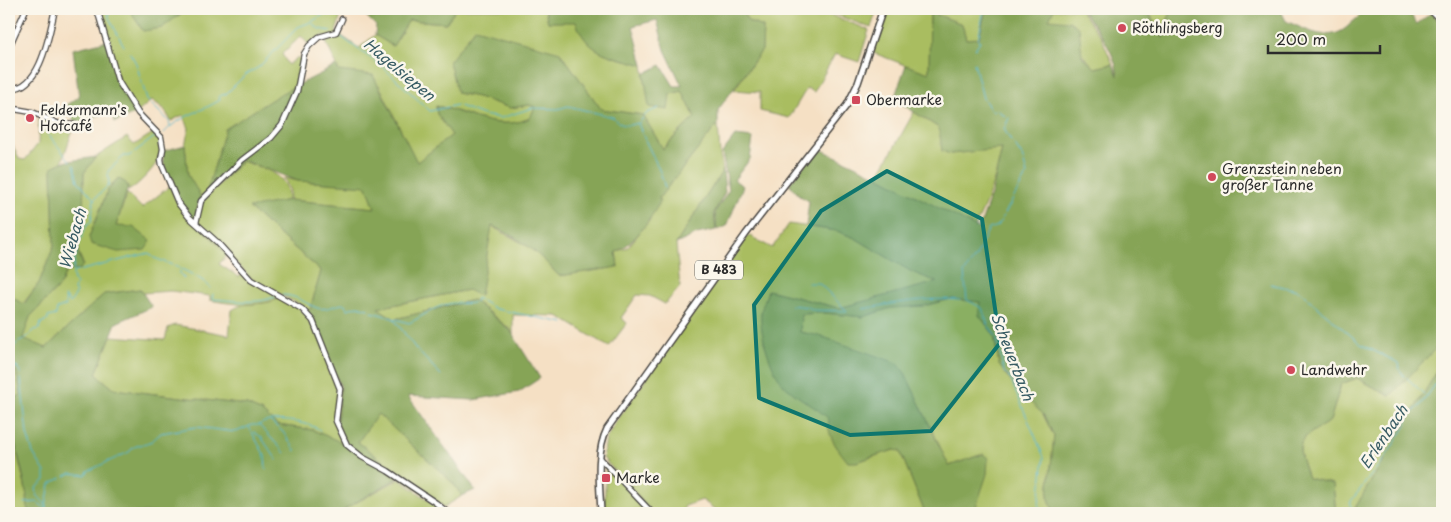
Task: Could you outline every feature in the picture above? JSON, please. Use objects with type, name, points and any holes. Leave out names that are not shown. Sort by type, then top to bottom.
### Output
[{"type":"main road","name":"B 483","points":[[601,513],[600,458],[607,429],[655,358],[746,234],[847,104],[858,83],[883,9]]},
{"type":"street","points":[[9,47],[26,9]]},
{"type":"street","points":[[9,88],[21,86],[39,65],[47,47],[55,9]]},
{"type":"street","points":[[97,9],[118,81],[138,113],[159,134],[163,149],[161,163],[182,210],[217,242],[251,280],[307,313],[315,326],[340,389],[336,421],[347,445],[362,457],[388,471],[448,513]]},
{"type":"street","points":[[1429,9],[1442,22]]},
{"type":"street","points":[[196,223],[204,198],[242,160],[271,138],[281,126],[297,91],[306,50],[316,39],[336,32],[342,19]]},
{"type":"street","points":[[9,108],[32,112],[59,124],[75,125]]},
{"type":"street","points":[[600,458],[652,513]]},
{"type":"highlighted area","points":[[887,171],[982,219],[1000,343],[931,431],[850,435],[759,398],[754,305],[821,211]]},
{"type":"green space","points":[[98,9],[129,9],[143,31],[175,17],[187,9],[343,9],[336,32],[359,48],[375,35],[393,46],[409,20],[446,23],[456,9],[545,9],[548,22],[576,21],[581,33],[594,48],[611,56],[643,65],[650,107],[670,94],[682,91],[695,117],[662,149],[643,115],[601,109],[560,52],[457,93],[478,97],[510,108],[529,105],[535,107],[530,118],[518,122],[494,122],[436,106],[437,114],[452,135],[417,163],[379,85],[339,71],[323,35],[309,45],[301,36],[282,54],[288,65],[298,57],[302,61],[298,84],[268,104],[200,204],[199,195],[188,175],[185,145],[189,128],[183,115],[171,121],[164,109],[152,100],[138,112],[119,81]]},
{"type":"green space","points":[[129,9],[187,9],[162,28],[143,31]]},
{"type":"green space","points":[[373,9],[456,9],[446,23],[409,20],[393,46],[375,35],[376,26],[364,14]]},
{"type":"green space","points":[[545,9],[740,9],[749,22],[763,27],[762,50],[718,110],[718,124],[659,198],[660,202],[647,224],[630,243],[616,252],[618,267],[559,276],[528,247],[492,226],[480,296],[468,290],[378,308],[395,319],[473,300],[510,330],[540,378],[519,392],[473,400],[408,396],[475,490],[462,496],[453,483],[378,414],[358,442],[393,469],[398,478],[341,513],[28,513],[25,485],[10,415],[9,401],[21,395],[13,358],[9,357],[9,296],[24,304],[39,283],[54,246],[52,167],[62,162],[96,157],[84,173],[83,212],[79,221],[78,252],[83,265],[79,270],[66,271],[61,284],[30,317],[23,338],[46,348],[104,294],[140,289],[152,307],[116,323],[96,374],[114,389],[247,405],[262,412],[277,425],[313,430],[345,444],[337,421],[341,387],[307,312],[310,310],[321,271],[249,208],[289,200],[375,208],[367,186],[298,181],[242,160],[206,195],[225,129],[282,93],[336,66],[339,71],[373,75],[417,162],[452,135],[437,114],[436,106],[494,122],[518,122],[530,118],[535,107],[529,105],[510,108],[478,97],[457,93],[449,62],[475,28],[560,52],[601,109],[643,115],[663,149],[695,117],[682,91],[670,94],[668,110],[649,107],[644,74],[661,65],[674,86],[682,86],[665,50],[657,20],[633,26],[643,65],[611,56],[594,48],[587,42],[576,22],[548,22]]},
{"type":"green space","points":[[740,9],[815,9],[869,30],[859,62],[835,54],[814,92],[807,88],[789,118],[760,111],[760,92],[734,90],[762,50],[763,27],[749,22]]},
{"type":"green space","points":[[821,9],[877,9],[871,28]]},
{"type":"green space","points":[[885,9],[986,9],[978,39],[966,39],[962,24],[930,12],[929,74],[871,52]]},
{"type":"green space","points":[[986,9],[1054,9],[1049,19],[1069,21],[1079,28],[1082,56],[1095,68],[1113,64],[1118,76],[1109,49],[1099,32],[1081,9],[1146,9],[1163,38],[1166,23],[1173,9],[1280,9],[1286,21],[1308,31],[1324,34],[1339,32],[1346,28],[1367,9],[1407,9],[1417,24],[1431,13],[1442,24],[1442,342],[1390,396],[1357,378],[1341,384],[1330,421],[1311,433],[1301,443],[1301,456],[1308,478],[1333,484],[1336,513],[1054,513],[1048,496],[1054,436],[1043,414],[1017,390],[999,365],[994,335],[979,315],[980,302],[951,299],[923,306],[891,308],[863,317],[825,313],[801,314],[800,332],[820,336],[897,363],[905,373],[949,466],[983,454],[988,458],[987,474],[974,513],[925,513],[900,451],[894,450],[856,462],[848,462],[831,437],[829,419],[782,383],[772,365],[762,331],[761,313],[768,290],[839,308],[937,282],[912,272],[855,238],[837,231],[806,226],[809,201],[800,196],[789,184],[818,148],[878,176],[979,229],[992,192],[1002,149],[950,154],[942,151],[939,128],[894,99],[906,65],[929,73],[930,12],[962,24],[966,39],[979,38]]},
{"type":"green space","points":[[1054,9],[1080,9],[1101,37],[1113,64],[1095,68],[1048,19]]},
{"type":"green space","points":[[1147,9],[1173,9],[1166,23],[1163,37]]},
{"type":"green space","points":[[106,41],[119,82],[137,113],[115,122],[112,114],[107,112],[76,125],[66,105],[79,97],[73,49]]},
{"type":"green space","points":[[914,112],[939,128],[950,154],[1002,148],[991,189],[974,228],[878,176]]},
{"type":"green space","points":[[39,119],[59,125],[74,126],[62,162],[52,167],[54,246],[39,283],[23,304],[9,296],[9,137],[19,159],[25,160],[38,144]]},
{"type":"green space","points":[[718,124],[723,170],[676,244],[680,287],[665,304],[650,296],[637,295],[621,318],[627,323],[609,347],[558,316],[513,315],[513,335],[510,329],[473,300],[395,319],[377,308],[468,290],[491,226],[535,250],[559,276],[618,267],[616,252],[628,247],[649,221],[659,198]]},
{"type":"green space","points":[[156,131],[161,144],[161,150],[155,165],[142,180],[128,191],[128,187],[118,178],[108,190],[89,237],[116,226],[127,193],[142,208],[170,186],[174,197],[227,255],[219,264],[239,277],[243,273],[280,297],[264,303],[236,304],[210,300],[210,296],[171,291],[143,293],[140,289],[104,294],[46,348],[22,338],[30,317],[61,284],[66,271],[79,270],[83,263],[78,252],[79,221],[83,212],[84,173],[96,157],[127,137],[134,145]]},
{"type":"green space","points":[[735,136],[753,138],[750,159],[734,180],[743,186],[727,226],[717,230],[715,212],[729,190],[722,153]]},
{"type":"green space","points":[[185,145],[188,175],[200,195],[195,222],[172,190],[163,161],[163,151]]},
{"type":"green space","points":[[242,161],[274,173],[285,184],[288,200],[250,209],[321,271],[310,310],[307,312],[299,304],[255,282],[196,223],[202,202]]},
{"type":"green space","points":[[723,170],[725,192],[714,213],[716,230],[697,234],[676,244]]},
{"type":"green space","points":[[118,178],[126,183],[128,187],[116,226],[133,227],[151,241],[145,250],[118,252],[91,244],[89,237],[108,190]]},
{"type":"green space","points":[[284,178],[298,181],[367,185],[375,208],[289,200],[290,191]]},
{"type":"green space","points":[[789,224],[837,231],[855,238],[912,272],[938,282],[839,308],[768,290],[761,313],[764,342],[773,366],[787,388],[814,405],[830,419],[856,462],[894,450],[900,451],[925,513],[720,513],[702,500],[685,506],[681,513],[653,513],[603,458],[606,439],[615,423],[748,235],[772,248]]},
{"type":"green space","points":[[281,297],[297,306],[312,321],[340,389],[346,445],[313,430],[277,425],[262,412],[247,405],[114,389],[96,374],[111,336],[165,340],[168,328],[175,325],[229,335],[232,310],[243,305],[269,302]]},
{"type":"green space","points":[[951,299],[980,302],[979,315],[994,335],[999,365],[1043,414],[1054,436],[1048,495],[1054,513],[974,513],[983,454],[949,466],[905,373],[852,348],[820,336],[800,332],[801,314],[825,313],[863,317],[891,308],[923,306]]},
{"type":"green space","points":[[1442,340],[1442,363],[1355,508],[1359,513],[1336,513],[1333,485],[1308,478],[1301,456],[1301,443],[1311,433],[1330,421],[1341,384],[1357,378],[1390,396]]},
{"type":"green space","points":[[9,357],[13,358],[21,396],[9,401]]},
{"type":"green space","points":[[1442,363],[1442,513],[1359,513],[1355,508]]},
{"type":"green space","points":[[378,413],[453,483],[462,496],[444,507],[394,474],[358,442]]},
{"type":"green space","points":[[9,419],[28,499],[28,513],[9,513]]},
{"type":"green space","points":[[606,464],[652,513],[604,513]]},
{"type":"green space","points":[[399,479],[447,513],[341,513],[348,507]]},
{"type":"waterway","points":[[108,9],[109,18],[124,46]]},
{"type":"waterway","name":"Wiebach","points":[[164,133],[176,122],[220,100],[219,96],[226,94],[245,75],[259,67],[298,27],[333,9]]},
{"type":"waterway","name":"Scheuerbach","points":[[975,49],[980,41],[978,40],[984,9]]},
{"type":"waterway","name":"Hagelsiepen","points":[[312,23],[319,29],[331,31]]},
{"type":"waterway","name":"Hagelsiepen","points":[[340,36],[383,67],[430,111],[457,105],[483,115],[501,118],[532,108],[558,109],[568,106],[613,117],[624,125],[638,123],[660,171],[665,188]]},
{"type":"waterway","points":[[130,53],[136,63],[147,100],[169,121],[170,126]]},
{"type":"waterway","name":"Scheuerbach","points":[[974,63],[983,98],[992,111],[997,110],[1005,116]]},
{"type":"waterway","points":[[639,123],[647,113],[659,108]]},
{"type":"waterway","name":"Scheuerbach","points":[[1009,118],[1004,129],[1011,141]]},
{"type":"waterway","points":[[43,128],[70,161]]},
{"type":"waterway","name":"Wiebach","points":[[26,338],[34,330],[39,329],[41,323],[48,320],[48,317],[56,315],[57,309],[66,306],[65,296],[70,303],[76,294],[73,272],[76,255],[87,224],[91,222],[94,199],[109,185],[108,171],[124,156],[129,156],[156,136]]},
{"type":"waterway","name":"Scheuerbach","points":[[1014,144],[1022,156],[1027,174],[998,226],[989,229],[977,255],[964,273],[967,300],[982,308],[988,325],[997,338],[1004,372],[1010,378],[1044,457],[1038,513]]},
{"type":"waterway","points":[[74,165],[78,181],[94,199]]},
{"type":"waterway","points":[[74,272],[149,253],[154,258],[194,275],[210,288]]},
{"type":"waterway","points":[[180,271],[184,278]]},
{"type":"waterway","points":[[808,283],[819,283],[846,310]]},
{"type":"waterway","points":[[1270,284],[1298,290],[1362,345],[1399,363],[1400,370],[1404,376]]},
{"type":"waterway","points":[[213,294],[212,299],[244,301],[259,301],[275,297]]},
{"type":"waterway","points":[[282,295],[296,298],[321,309],[345,304],[347,309],[358,306],[368,309]]},
{"type":"waterway","points":[[372,312],[409,323],[443,305],[472,303],[475,302],[476,298],[496,309],[564,323]]},
{"type":"waterway","points":[[863,309],[924,300],[960,300]]},
{"type":"waterway","points":[[791,305],[808,307],[813,310],[847,311]]},
{"type":"waterway","points":[[394,319],[416,349],[441,375]]},
{"type":"waterway","name":"Wiebach","points":[[19,341],[25,339]]},
{"type":"waterway","name":"Wiebach","points":[[9,353],[17,343]]},
{"type":"waterway","name":"Wiebach","points":[[9,359],[20,371],[27,434],[33,453],[45,472],[45,480],[36,488],[37,495],[46,505],[45,513]]},
{"type":"waterway","name":"Wiebach","points":[[9,366],[18,367]]},
{"type":"waterway","name":"Erlenbach","points":[[1356,513],[1350,505],[1351,501],[1386,456],[1407,424],[1409,415],[1420,406],[1442,375]]},
{"type":"waterway","points":[[1407,378],[1426,396]]},
{"type":"waterway","points":[[65,476],[71,473],[86,475],[88,471],[129,452],[134,447],[152,441],[161,433],[196,427],[236,432],[252,425],[272,421],[290,421],[320,430]]},
{"type":"waterway","points":[[271,422],[283,432],[296,451]]},
{"type":"waterway","points":[[259,425],[285,453]]},
{"type":"waterway","points":[[249,427],[265,456],[266,469]]},
{"type":"waterway","points":[[254,432],[261,437],[277,460]]},
{"type":"waterway","points":[[46,505],[50,484],[61,478]]},
{"type":"waterway","points":[[24,503],[37,502],[45,508]]},
{"type":"place","name":"Röthlingsberg","points":[[1122,28]]},
{"type":"place","name":"Obermarke","points":[[856,100]]},
{"type":"place","name":"Feldermann's Hofcafé","points":[[30,118]]},
{"type":"place","name":"Grenzstein neben großer Tanne","points":[[1212,177]]},
{"type":"place","name":"Landwehr","points":[[1291,370]]},
{"type":"place","name":"Marke","points":[[606,478]]}]
